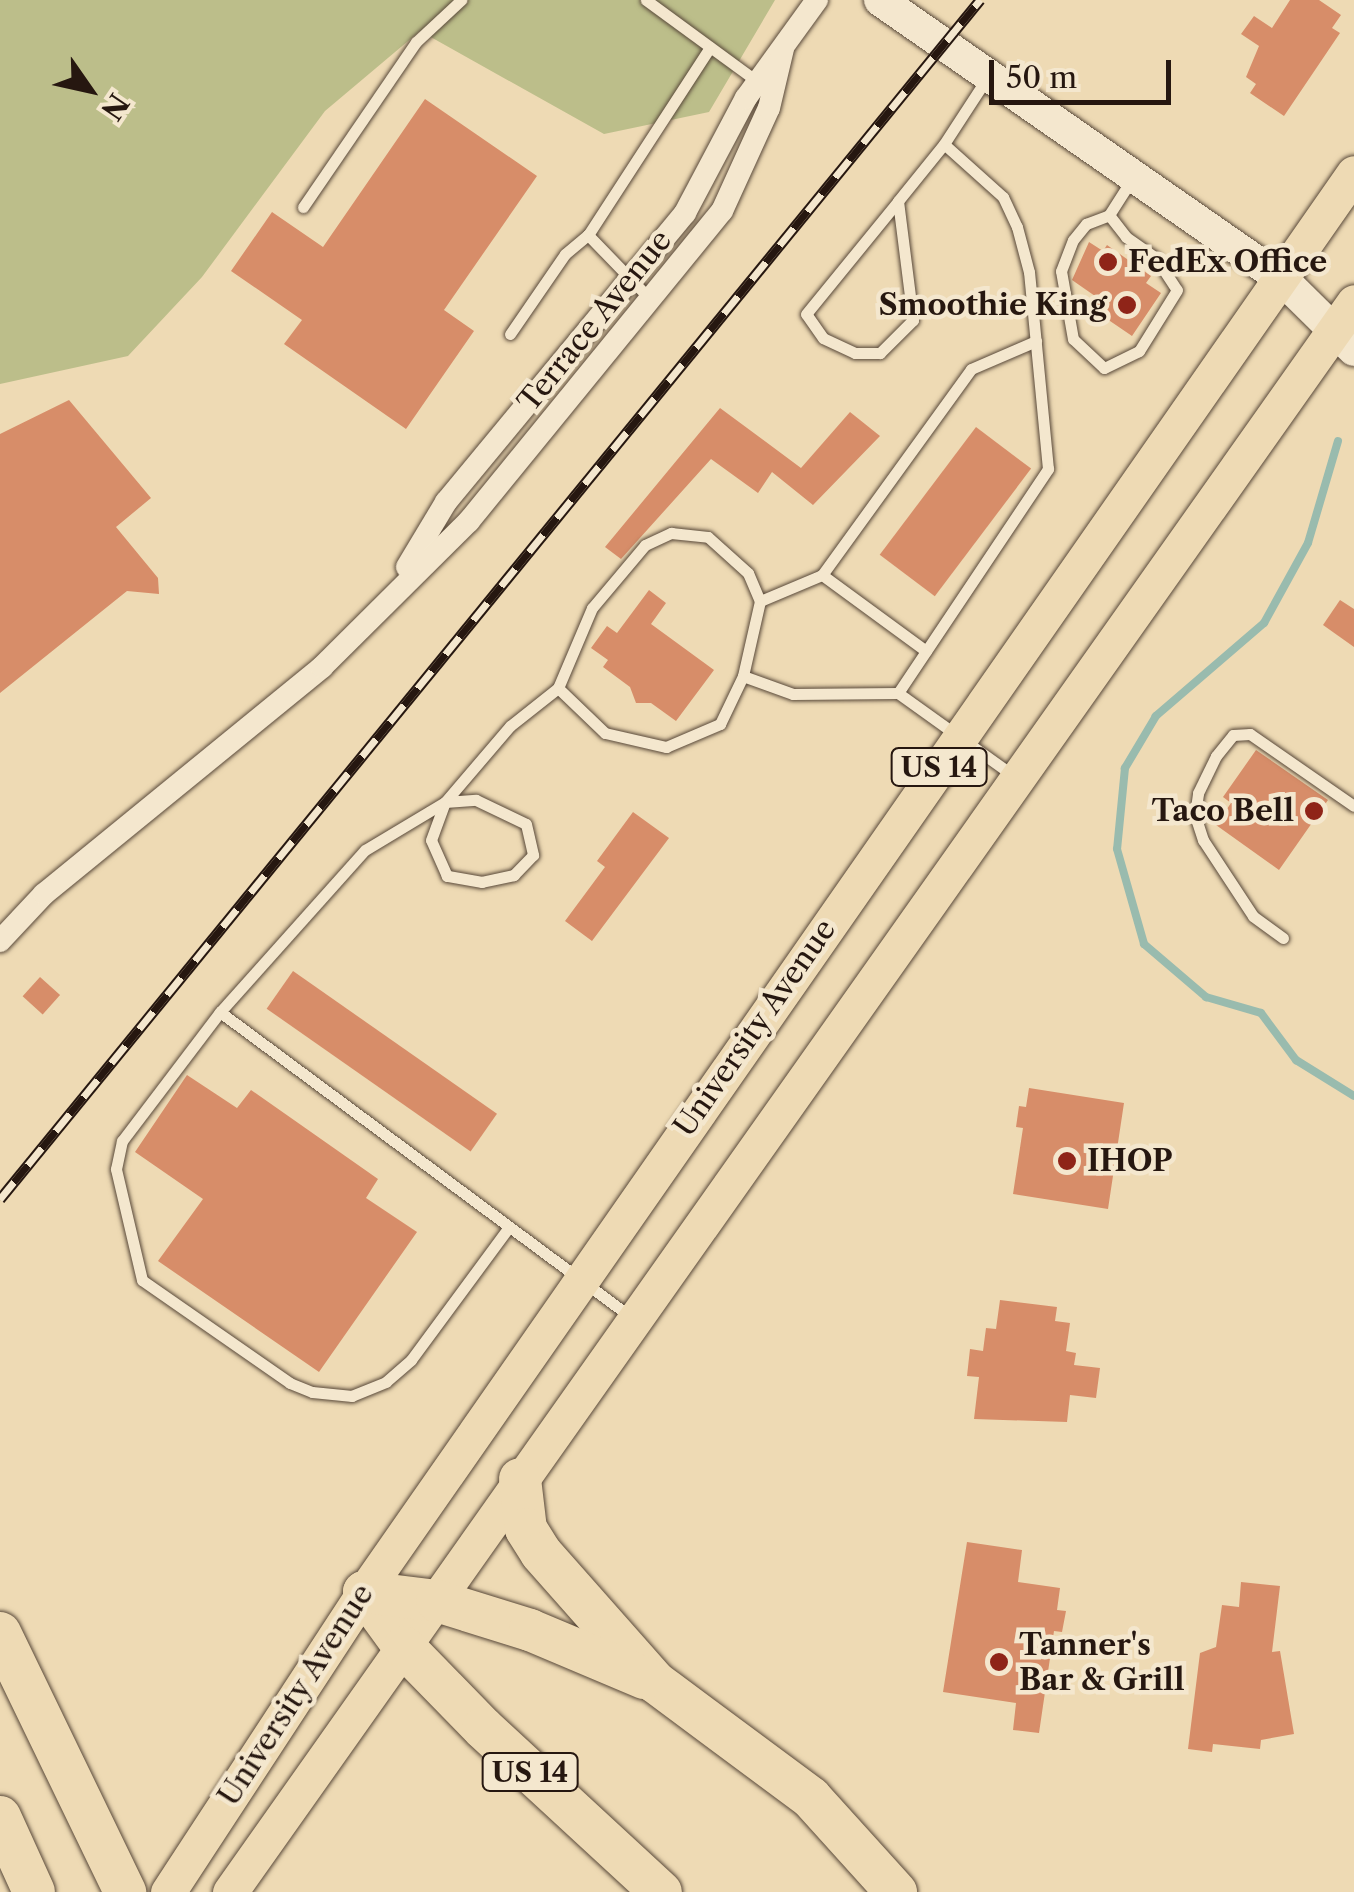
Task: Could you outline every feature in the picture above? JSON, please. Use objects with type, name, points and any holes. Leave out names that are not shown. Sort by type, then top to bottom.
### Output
[{"type":"highway","points":[[520,1479],[526,1529],[540,1553],[655,1682],[811,1798],[896,1892]]},
{"type":"highway","points":[[364,1592],[437,1601],[530,1630],[655,1682]]},
{"type":"highway","name":"US 14","points":[[364,1592],[404,1647],[661,1892]]},
{"type":"highway","points":[[0,1633],[120,1882]]},
{"type":"highway","points":[[0,1817],[34,1892]]},
{"type":"main road","name":"University Avenue","points":[[168,1892],[364,1592],[1354,172]]},
{"type":"main road","name":"University Avenue","points":[[230,1892],[1014,776],[1349,320]]},
{"type":"street","name":"Terrace Avenue","points":[[393,592],[446,502],[698,194],[758,82],[816,0]]},
{"type":"street","points":[[880,0],[1132,179],[1349,320]]},
{"type":"street","name":"Terrace Avenue","points":[[0,940],[44,894],[322,667],[393,592],[469,521],[651,300],[739,178],[769,108],[783,49]]},
{"type":"lane","points":[[303,207],[416,42],[461,0]]},
{"type":"lane","points":[[646,0],[758,82]]},
{"type":"lane","points":[[510,334],[565,254],[588,235],[710,47]]},
{"type":"lane","points":[[898,200],[913,320],[880,353],[854,353],[823,338],[806,314],[898,200],[944,144],[988,78]]},
{"type":"lane","points":[[898,693],[1048,470],[1036,341],[1017,227],[1002,197],[944,144]]},
{"type":"lane","points":[[1110,215],[1126,237],[1156,258],[1177,290],[1140,351],[1104,368],[1073,339],[1062,272],[1086,224],[1110,215],[1132,179]]},
{"type":"lane","points":[[588,235],[629,282],[651,300]]},
{"type":"lane","points":[[760,602],[822,575],[971,370],[1036,341]]},
{"type":"lane","points":[[508,1227],[412,1360],[386,1382],[352,1396],[290,1383],[142,1280],[116,1169],[122,1141],[220,1012],[366,850],[445,802],[510,726],[558,688],[592,608],[644,545],[671,533],[708,538],[748,574],[760,602],[743,676],[720,724],[666,747],[605,733],[558,688]]},
{"type":"lane","points":[[822,575],[926,651]]},
{"type":"lane","points":[[743,676],[793,694],[846,698],[898,693],[1014,776]]},
{"type":"lane","points":[[1283,938],[1253,916],[1203,840],[1195,815],[1198,793],[1216,756],[1234,735],[1250,734],[1354,806]]},
{"type":"lane","points":[[476,800],[526,824],[533,855],[514,875],[482,882],[447,876],[431,840],[445,802],[476,800]]},
{"type":"lane","points":[[220,1012],[632,1318]]},
{"type":"green space","points":[[0,0],[775,0],[709,112],[604,134],[420,31],[325,111],[202,277],[128,356],[0,384]]},
{"type":"building","points":[[1290,0],[1319,0],[1341,15],[1332,28],[1340,33],[1284,116],[1250,93],[1256,84],[1246,77],[1259,46],[1241,34],[1254,16],[1272,28]]},
{"type":"building","points":[[425,99],[537,176],[444,310],[474,331],[406,429],[284,344],[302,320],[231,271],[272,212],[323,247]]},
{"type":"building","points":[[1089,242],[1103,251],[1107,245],[1151,276],[1146,283],[1161,293],[1132,336],[1088,306],[1095,296],[1072,280]]},
{"type":"building","points":[[69,400],[151,498],[116,527],[158,578],[159,594],[127,591],[0,693],[0,434]]},
{"type":"building","points":[[720,408],[801,468],[850,412],[880,436],[813,505],[772,472],[758,493],[711,459],[621,559],[605,547]]},
{"type":"building","points":[[976,427],[1031,469],[935,596],[880,555]]},
{"type":"building","points":[[649,590],[666,603],[651,624],[714,670],[676,721],[651,703],[636,703],[630,687],[603,667],[608,660],[591,648],[607,626],[617,633]]},
{"type":"building","points":[[1340,600],[1354,609],[1354,647],[1323,625]]},
{"type":"building","points":[[1256,750],[1328,800],[1279,870],[1216,825],[1231,803],[1223,797]]},
{"type":"building","points":[[633,812],[669,838],[592,941],[565,921],[605,867],[597,861]]},
{"type":"building","points":[[293,971],[497,1114],[471,1152],[267,1009]]},
{"type":"building","points":[[40,977],[60,995],[43,1014],[23,996]]},
{"type":"building","points":[[187,1075],[237,1108],[251,1090],[378,1179],[366,1198],[417,1232],[319,1372],[158,1261],[203,1199],[135,1152]]},
{"type":"building","name":"IHOP","points":[[1029,1088],[1124,1103],[1108,1209],[1013,1194],[1023,1128],[1016,1127],[1019,1106],[1026,1107]]},
{"type":"building","points":[[1000,1300],[1057,1307],[1055,1321],[1070,1323],[1066,1351],[1076,1353],[1074,1365],[1100,1368],[1096,1398],[1070,1395],[1067,1422],[974,1419],[979,1377],[967,1376],[970,1349],[983,1351],[986,1328],[996,1329]]},
{"type":"building","name":"Tanner's Bar & Grill","points":[[967,1542],[1022,1550],[1018,1582],[1060,1588],[1057,1610],[1066,1611],[1062,1632],[1054,1631],[1039,1733],[1013,1730],[1016,1703],[943,1692]]},
{"type":"building","points":[[1241,1582],[1280,1586],[1272,1652],[1280,1651],[1294,1734],[1261,1740],[1260,1749],[1213,1744],[1212,1752],[1188,1749],[1200,1653],[1216,1647],[1222,1605],[1239,1607]]},
{"type":"waterway","points":[[1338,441],[1308,543],[1264,623],[1156,716],[1125,768],[1117,849],[1144,944],[1206,997],[1261,1013],[1296,1060],[1354,1096]]},
{"type":"railway","points":[[0,1199],[980,0]]},
{"type":"place","name":"FedEx Office","points":[[1108,262]]},
{"type":"place","name":"Smoothie King","points":[[1127,305]]},
{"type":"place","name":"Taco Bell","points":[[1314,811]]},
{"type":"place","name":"IHOP","points":[[1067,1161]]},
{"type":"place","name":"Tanner's Bar & Grill","points":[[999,1662]]}]
